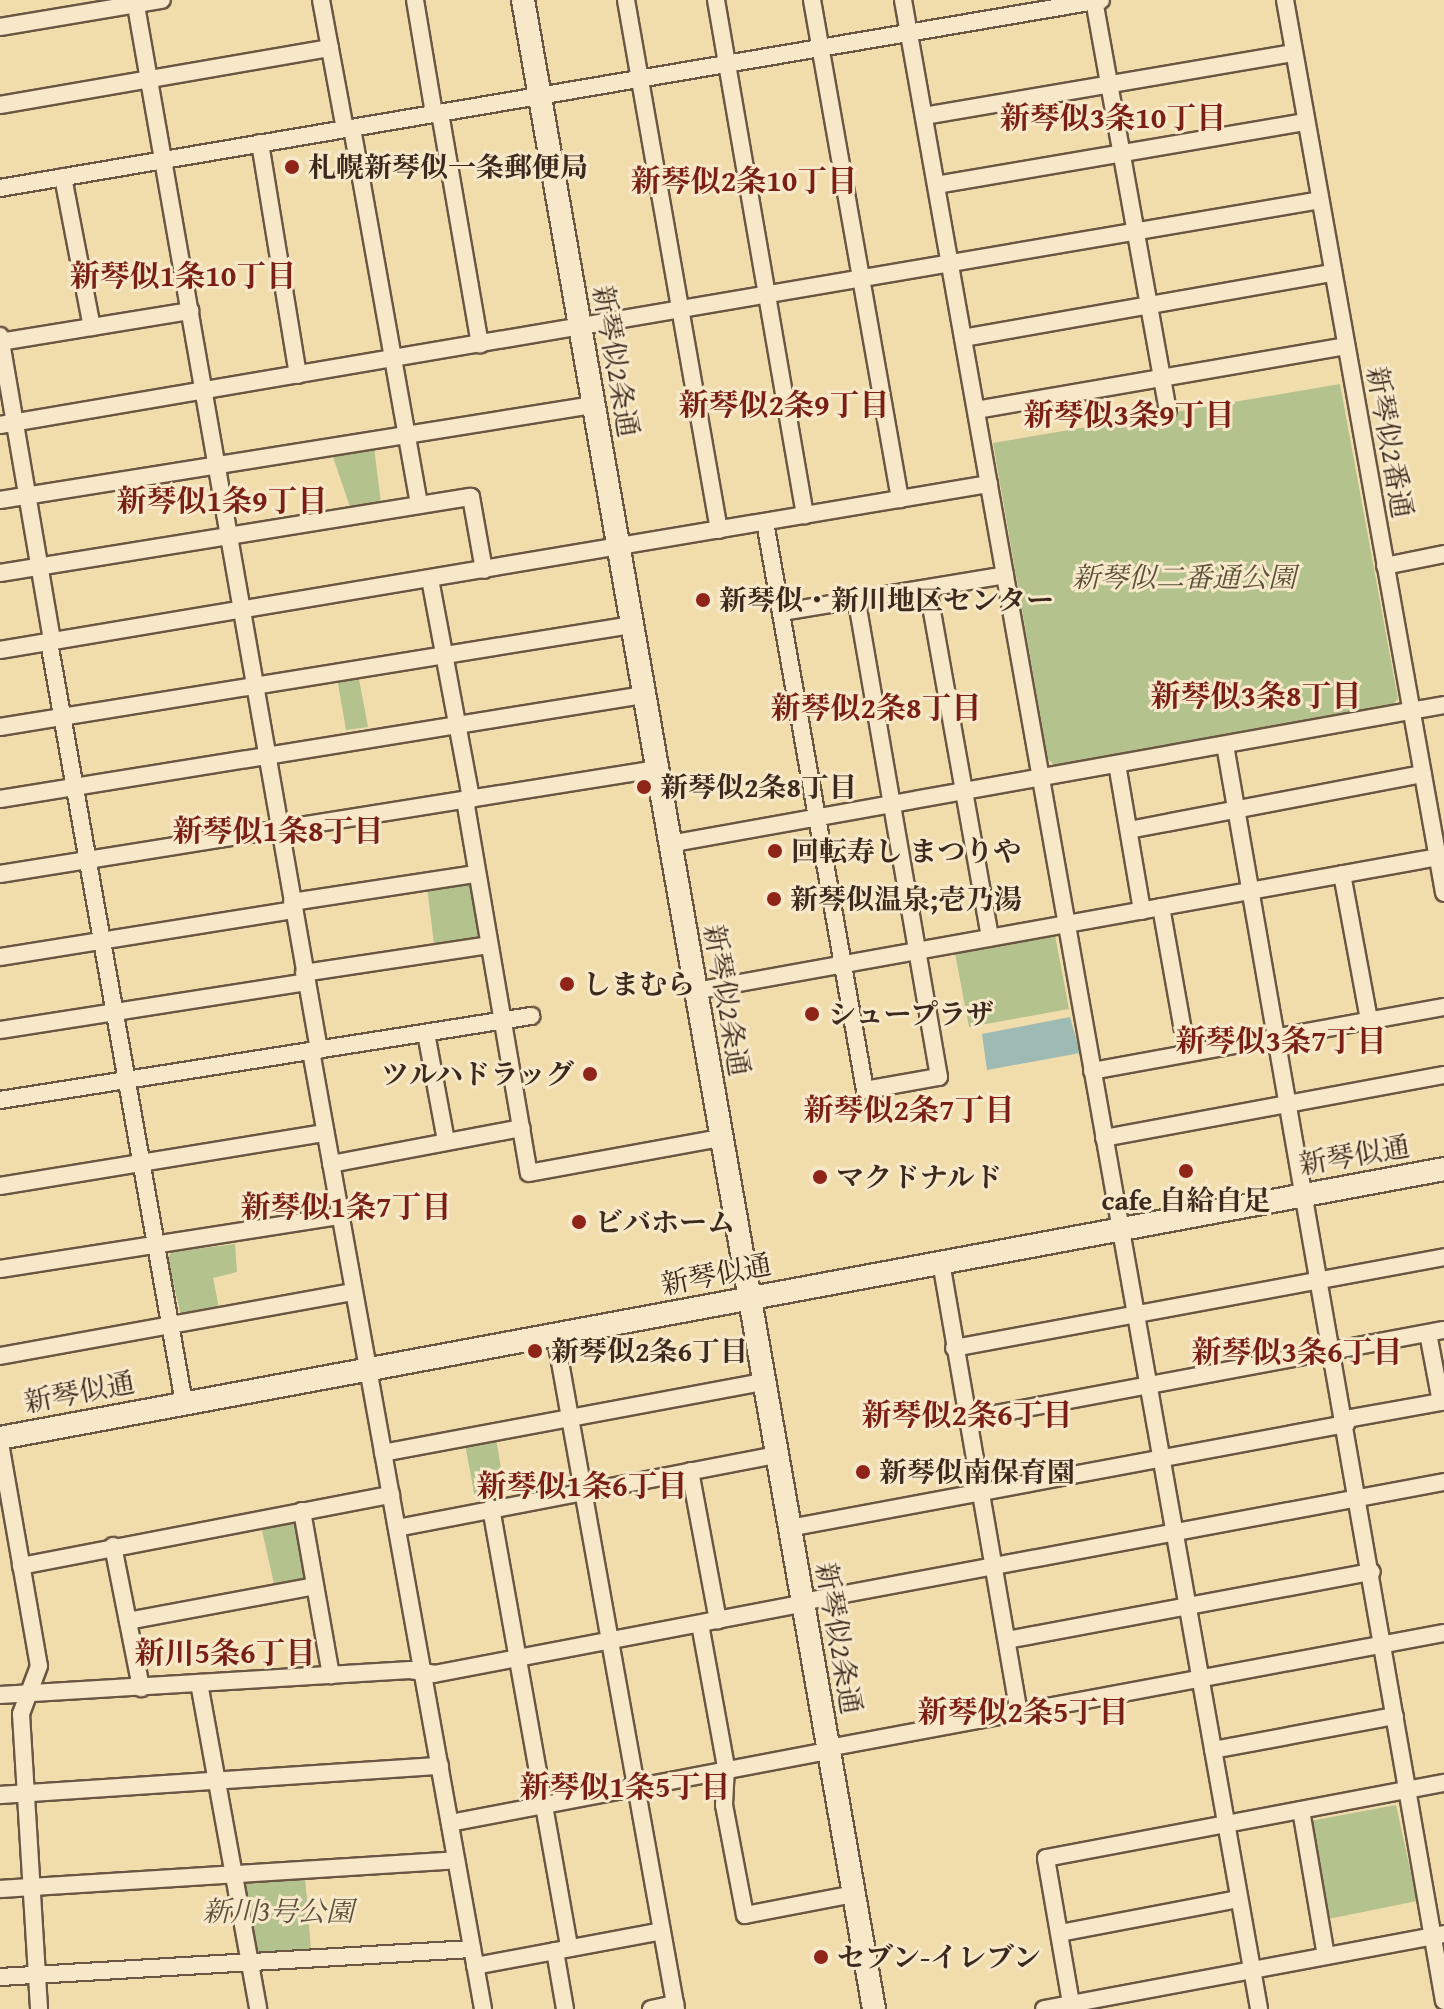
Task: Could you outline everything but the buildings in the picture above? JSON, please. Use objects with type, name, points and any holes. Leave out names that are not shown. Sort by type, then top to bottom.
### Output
[{"type":"street","points":[[0,27],[135,2],[162,0]]},
{"type":"street","points":[[321,0],[419,505]]},
{"type":"street","points":[[415,0],[480,345]]},
{"type":"street","name":"新琴似2条通","points":[[523,0],[874,2009]]},
{"type":"street","points":[[626,0],[719,530]]},
{"type":"street","points":[[716,0],[805,515]]},
{"type":"street","points":[[812,0],[900,499]]},
{"type":"street","points":[[903,0],[1259,2009]]},
{"type":"street","points":[[0,188],[1096,0],[1168,410]]},
{"type":"street","name":"新琴似2番通","points":[[1285,0],[1411,711],[1441,856],[1444,893]]},
{"type":"street","points":[[135,2],[293,906],[325,1133],[483,2009]]},
{"type":"street","points":[[0,105],[330,48]]},
{"type":"street","points":[[924,116],[1294,53]]},
{"type":"street","points":[[936,185],[1306,122]]},
{"type":"street","points":[[260,143],[298,375]]},
{"type":"street","points":[[63,177],[92,327]]},
{"type":"street","points":[[7,424],[1320,200]]},
{"type":"street","points":[[963,338],[1333,273]]},
{"type":"street","points":[[184,1403],[79,786],[63,717],[40,566],[27,496],[7,424],[0,340],[190,311]]},
{"type":"street","points":[[976,410],[1346,346]]},
{"type":"street","points":[[0,500],[593,405]]},
{"type":"street","points":[[0,650],[989,484]]},
{"type":"street","points":[[0,573],[471,497],[484,570]]},
{"type":"street","points":[[765,522],[865,1090],[939,1077],[857,600]]},
{"type":"street","points":[[1385,566],[1444,554]]},
{"type":"street","points":[[782,612],[1005,575]]},
{"type":"street","points":[[430,579],[458,725],[476,874],[529,1173],[720,1138]]},
{"type":"street","points":[[928,589],[990,938]]},
{"type":"street","points":[[0,727],[631,625]]},
{"type":"street","points":[[0,799],[643,695]]},
{"type":"street","points":[[669,844],[816,815],[1444,705]]},
{"type":"street","points":[[1225,745],[1360,1497],[1406,1790],[1438,1935],[1444,2001]]},
{"type":"street","points":[[1117,764],[1142,911]]},
{"type":"street","points":[[0,874],[656,769]]},
{"type":"street","points":[[1129,830],[1423,774]]},
{"type":"street","points":[[695,991],[1441,856]]},
{"type":"street","points":[[0,957],[476,874]]},
{"type":"street","points":[[1342,874],[1369,1020]]},
{"type":"street","points":[[1161,907],[1187,1053]]},
{"type":"street","points":[[0,1030],[489,945]]},
{"type":"street","points":[[1092,1071],[1444,1007]]},
{"type":"street","points":[[0,1100],[531,1016]]},
{"type":"street","points":[[426,1033],[446,1141]]},
{"type":"street","points":[[1104,1138],[1444,1075]]},
{"type":"street","points":[[331,1164],[522,1128]]},
{"type":"street","points":[[0,1186],[325,1133]]},
{"type":"street","name":"新琴似通","points":[[0,1441],[184,1403],[1444,1169]]},
{"type":"street","points":[[0,1269],[158,1247],[340,1216]]},
{"type":"street","points":[[954,1348],[1444,1257]]},
{"type":"street","points":[[941,1262],[1019,1712]]},
{"type":"street","points":[[0,1356],[353,1292]]},
{"type":"street","points":[[789,1528],[1441,1402],[1436,1332],[968,1419]]},
{"type":"street","points":[[555,1334],[675,2007],[651,2009]]},
{"type":"street","points":[[383,1453],[763,1382]]},
{"type":"street","points":[[0,1441],[39,1666],[21,1714],[39,2009]]},
{"type":"street","points":[[397,1528],[776,1455]]},
{"type":"street","points":[[690,1471],[718,1620]]},
{"type":"street","points":[[0,1695],[422,1672],[700,1624],[1444,1482]]},
{"type":"street","points":[[21,1566],[391,1495]]},
{"type":"street","points":[[491,1508],[542,1802],[562,1950],[565,2009]]},
{"type":"street","points":[[302,1511],[331,1675]]},
{"type":"street","points":[[113,1546],[141,1688]]},
{"type":"street","points":[[1007,1640],[1372,1572]]},
{"type":"street","points":[[128,1621],[315,1586]]},
{"type":"street","points":[[700,1624],[726,1767],[724,1805],[745,1915],[854,1894]]},
{"type":"street","points":[[450,1823],[635,1784],[1444,1633]]},
{"type":"street","points":[[199,1683],[258,2009]]},
{"type":"street","points":[[1213,1750],[1395,1716]]},
{"type":"street","points":[[0,1795],[440,1766]]},
{"type":"street","points":[[1072,2006],[1046,1858],[1444,1783]]},
{"type":"street","points":[[1301,1810],[1326,1956]]},
{"type":"street","points":[[0,1889],[456,1860]]},
{"type":"street","points":[[1060,1933],[1239,1899]]},
{"type":"street","points":[[0,1977],[250,1962],[474,1958],[562,1950],[662,1931]]},
{"type":"street","points":[[1044,2009],[1438,1935]]},
{"type":"street","points":[[1433,2009],[1444,2007]]},
{"type":"green space","name":"新琴似二番通公園","points":[[1340,384],[1398,699],[1392,705],[1055,766],[1048,759],[993,443]]},
{"type":"green space","points":[[374,447],[381,503],[350,507],[332,454]]},
{"type":"green space","points":[[358,674],[368,727],[346,730],[337,678]]},
{"type":"green space","points":[[464,881],[471,886],[480,933],[475,941],[434,944],[427,887]]},
{"type":"green space","points":[[1055,935],[1069,1009],[969,1027],[955,953]]},
{"type":"green space","points":[[235,1244],[237,1272],[213,1278],[219,1308],[181,1315],[167,1258],[172,1252]]},
{"type":"green space","points":[[496,1439],[505,1492],[475,1498],[465,1444]]},
{"type":"green space","points":[[295,1520],[307,1578],[274,1584],[261,1526]]},
{"type":"green space","points":[[1396,1805],[1417,1901],[1328,1919],[1310,1821]]},
{"type":"green space","name":"新川3号公園","points":[[305,1877],[311,1950],[259,1953],[253,1948],[242,1884]]},
{"type":"water","points":[[1070,1017],[1080,1053],[987,1070],[982,1034]]},
{"type":"place","name":"札幌新琴似一条郵便局","points":[[292,167]]},
{"type":"place","name":"新琴似・新川地区センター","points":[[703,600]]},
{"type":"place","name":"新琴似2条8丁目","points":[[644,787]]},
{"type":"place","name":"回転寿し まつりや","points":[[775,851]]},
{"type":"place","name":"新琴似温泉;壱乃湯","points":[[774,899]]},
{"type":"place","name":"しまむら","points":[[567,984]]},
{"type":"place","name":"シュープラザ","points":[[812,1014]]},
{"type":"place","name":"ツルハドラッグ","points":[[590,1074]]},
{"type":"place","name":"cafe 自給自足","points":[[1186,1171]]},
{"type":"place","name":"マクドナルド","points":[[820,1177]]},
{"type":"place","name":"ビバホーム","points":[[579,1222]]},
{"type":"place","name":"新琴似2条6丁目","points":[[535,1351]]},
{"type":"place","name":"新琴似南保育園","points":[[863,1472]]},
{"type":"place","name":"セブン-イレブン","points":[[821,1957]]},
{"type":"district","name":"新琴似3条10丁目","points":[[1113,117]]},
{"type":"district","name":"新琴似2条10丁目","points":[[744,180]]},
{"type":"district","name":"新琴似1条10丁目","points":[[183,275]]},
{"type":"district","name":"新琴似2条9丁目","points":[[784,404]]},
{"type":"district","name":"新琴似3条9丁目","points":[[1129,414]]},
{"type":"district","name":"新琴似1条9丁目","points":[[222,500]]},
{"type":"district","name":"新琴似3条8丁目","points":[[1256,695]]},
{"type":"district","name":"新琴似2条8丁目","points":[[876,707]]},
{"type":"district","name":"新琴似1条8丁目","points":[[278,830]]},
{"type":"district","name":"新琴似3条7丁目","points":[[1281,1040]]},
{"type":"district","name":"新琴似2条7丁目","points":[[909,1109]]},
{"type":"district","name":"新琴似1条7丁目","points":[[346,1206]]},
{"type":"district","name":"新琴似3条6丁目","points":[[1297,1351]]},
{"type":"district","name":"新琴似2条6丁目","points":[[967,1414]]},
{"type":"district","name":"新琴似1条6丁目","points":[[582,1485]]},
{"type":"district","name":"新川5条6丁目","points":[[225,1652]]},
{"type":"district","name":"新琴似2条5丁目","points":[[1023,1711]]},
{"type":"district","name":"新琴似1条5丁目","points":[[625,1786]]}]
